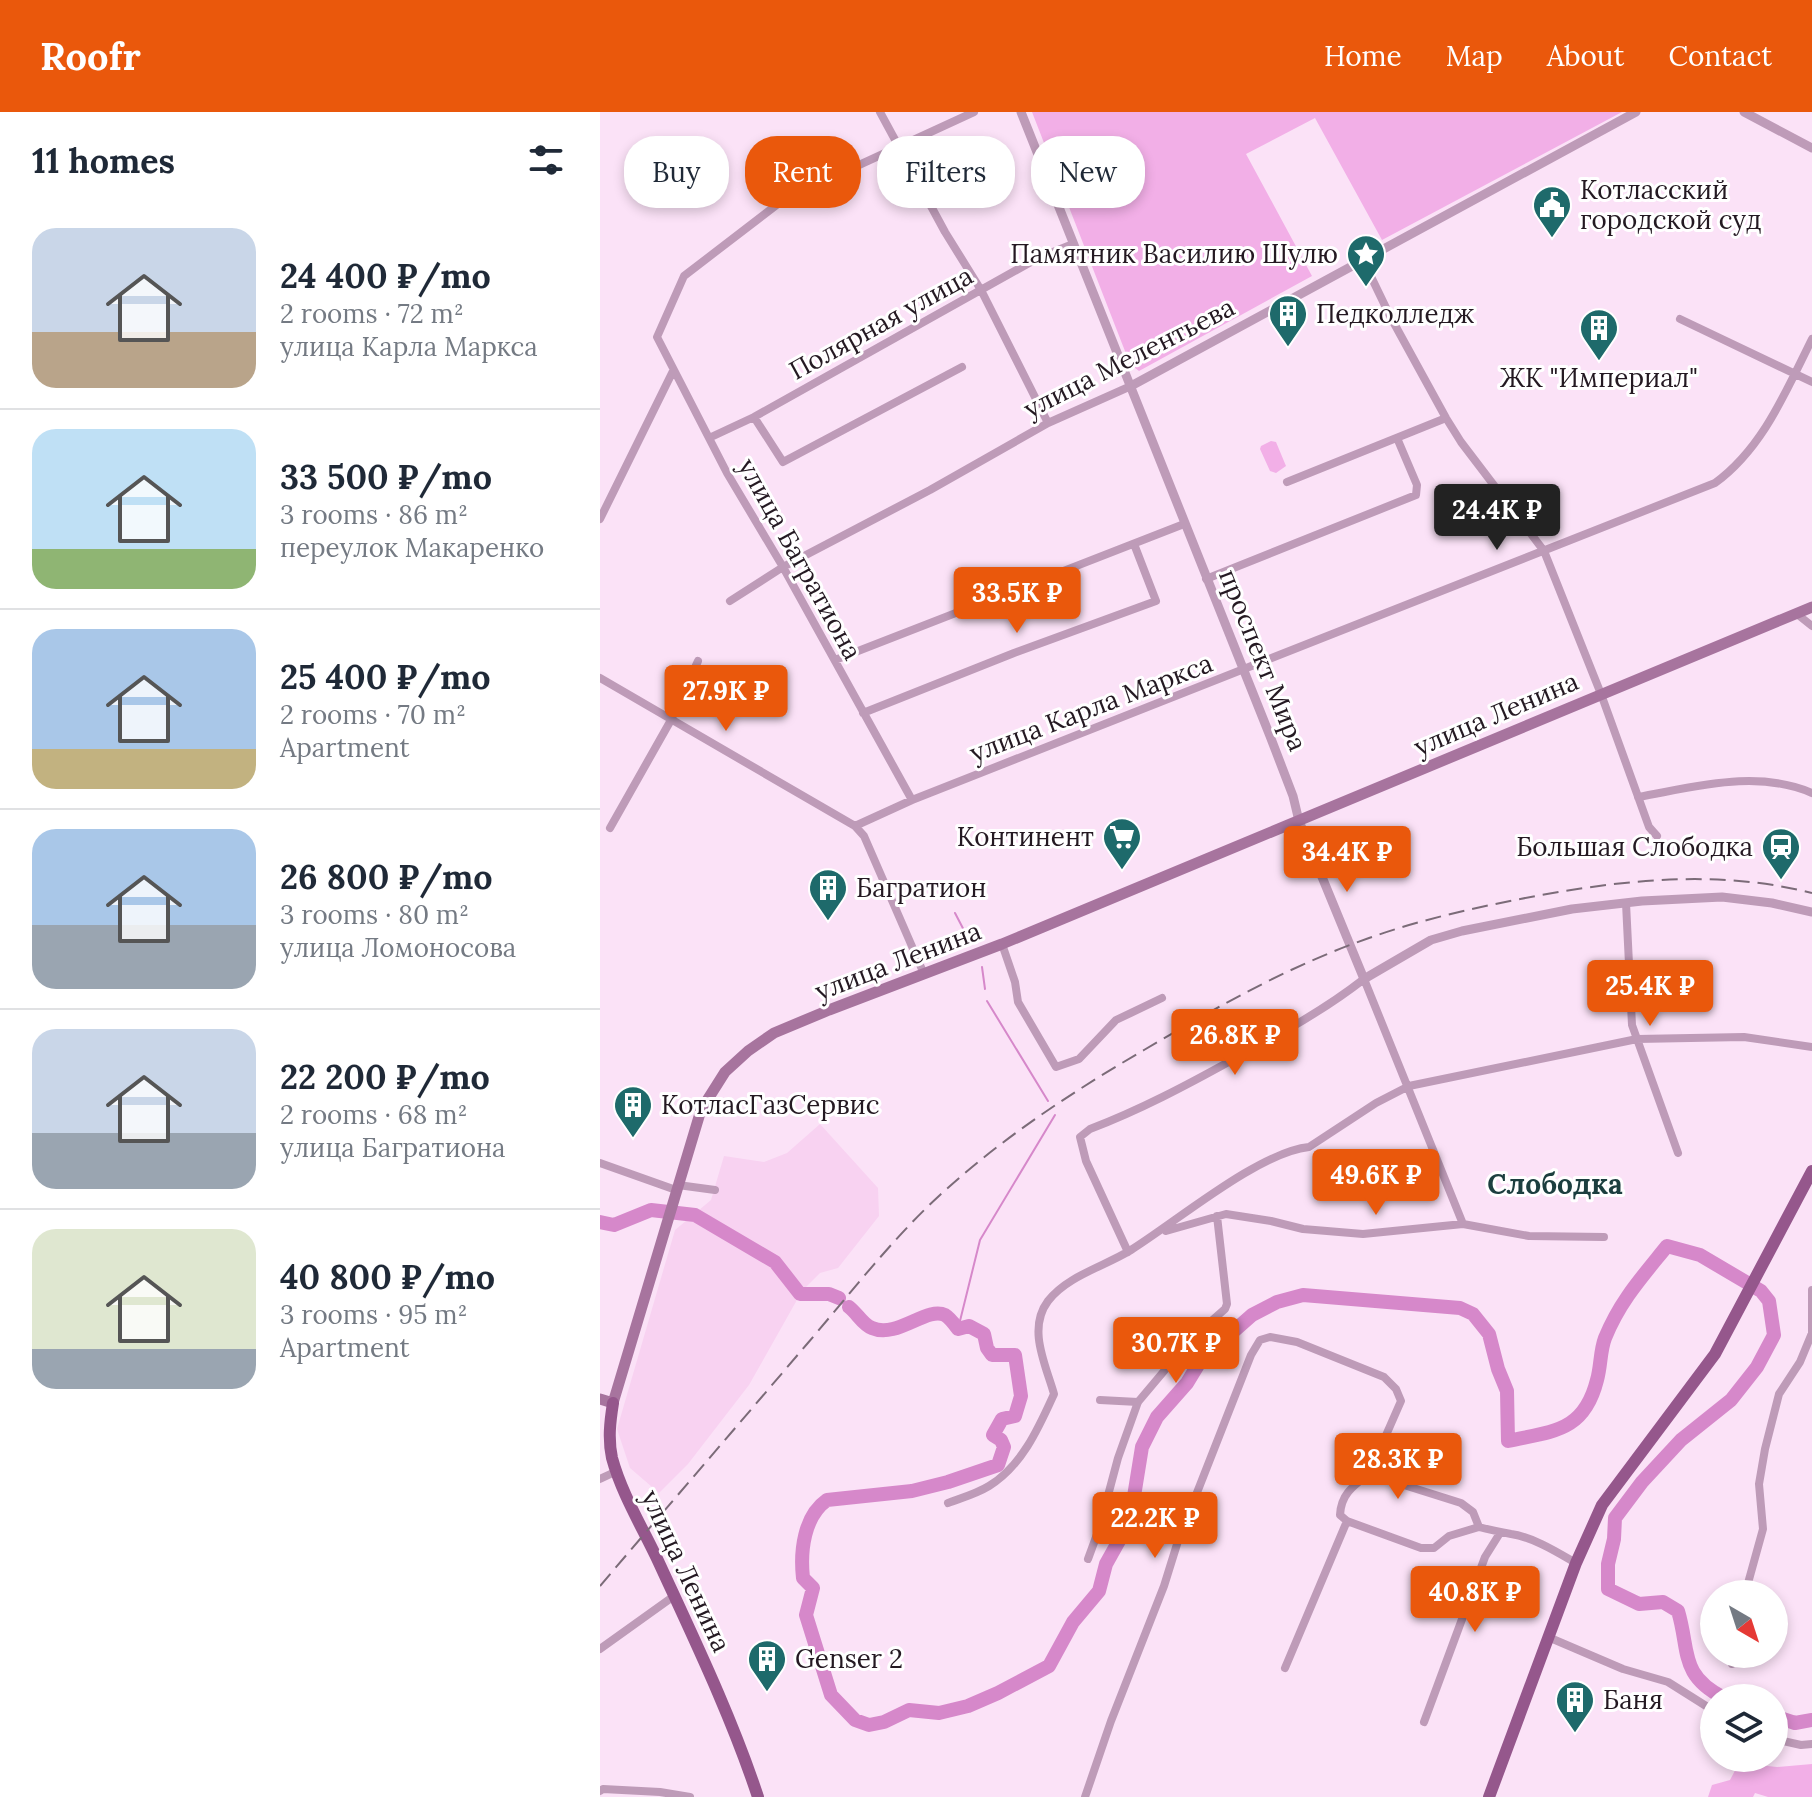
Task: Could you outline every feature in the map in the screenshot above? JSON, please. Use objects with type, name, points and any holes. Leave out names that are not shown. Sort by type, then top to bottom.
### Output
[{"type":"main road","name":"улица Ленина","points":[[758,1797],[745,1757],[617,1471],[606,1401],[667,1224],[701,1110],[725,1072],[774,1033],[1002,944],[1812,607]]},
{"type":"main road","points":[[1489,1797],[1576,1563],[1602,1505],[1715,1354],[1812,1171]]},
{"type":"street","points":[[880,112],[892,136]]},
{"type":"street","points":[[923,136],[974,112]]},
{"type":"street","name":"проспект Мира","points":[[1021,112],[1293,796],[1299,821],[1463,1224]]},
{"type":"street","name":"улица Мелентьева","points":[[730,601],[783,567],[930,490],[1048,423],[1131,386],[1636,112]]},
{"type":"street","points":[[1744,112],[1812,148]]},
{"type":"street","name":"улица Багратиона","points":[[877,157],[783,200],[684,276],[657,337],[709,438],[912,800]]},
{"type":"street","points":[[932,208],[1026,373],[1048,423]]},
{"type":"street","name":"Полярная улица","points":[[709,438],[754,417],[1038,258],[1073,244]]},
{"type":"street","points":[[1363,260],[1446,418],[1544,551],[1601,694],[1649,827],[1657,836]]},
{"type":"street","points":[[1680,319],[1812,382]]},
{"type":"street","name":"улица Карла Маркса","points":[[855,826],[912,800],[1715,483],[1740,463],[1758,442],[1812,339]]},
{"type":"street","points":[[754,417],[783,462],[962,367]]},
{"type":"street","points":[[600,519],[673,371]]},
{"type":"street","points":[[1287,482],[1446,418]]},
{"type":"street","points":[[1206,579],[1416,495],[1417,485],[1397,438]]},
{"type":"street","points":[[835,660],[1184,524]]},
{"type":"street","points":[[863,713],[1156,601],[1134,544]]},
{"type":"street","points":[[1797,614],[1812,626]]},
{"type":"street","points":[[610,828],[671,720],[698,661]]},
{"type":"street","points":[[600,678],[855,826],[864,836],[924,974]]},
{"type":"street","points":[[1638,797],[1749,780],[1794,785],[1812,793]]},
{"type":"street","points":[[1128,1252],[1086,1161],[1080,1137],[1090,1129],[1180,1089],[1316,1015],[1335,998],[1404,954],[1445,936],[1535,915],[1626,903],[1722,897],[1812,912]]},
{"type":"street","points":[[1626,903],[1632,1025],[1678,1153]]},
{"type":"street","points":[[1002,944],[1015,982],[1018,1002],[1056,1067],[1079,1059],[1116,1020],[1162,998]]},
{"type":"street","points":[[948,1503],[991,1485],[1011,1467],[1039,1427],[1054,1394],[1038,1340],[1038,1322],[1048,1301],[1065,1286],[1128,1252],[1259,1165],[1296,1148],[1309,1147],[1376,1103],[1409,1086],[1637,1039],[1744,1037],[1812,1047]]},
{"type":"street","points":[[600,1163],[676,1192],[715,1190]]},
{"type":"street","points":[[1155,1234],[1217,1216],[1246,1217],[1303,1229],[1363,1234],[1463,1224],[1529,1236],[1604,1237]]},
{"type":"street","points":[[1088,1559],[1138,1402],[1191,1339],[1227,1304],[1217,1216]]},
{"type":"street","points":[[1749,1580],[1763,1529],[1759,1484],[1765,1449],[1779,1394],[1800,1362],[1812,1333],[1812,1290]]},
{"type":"street","points":[[1085,1797],[1178,1541],[1251,1355],[1260,1340],[1270,1337],[1297,1342],[1384,1377],[1396,1389],[1401,1401],[1369,1474],[1350,1488],[1341,1502],[1340,1515],[1347,1521],[1421,1548],[1434,1548],[1449,1536],[1479,1527],[1512,1534],[1549,1548],[1576,1563]]},
{"type":"street","points":[[1100,1400],[1138,1402]]},
{"type":"street","points":[[600,1479],[617,1471]]},
{"type":"street","points":[[1369,1474],[1461,1503],[1473,1512],[1479,1527]]},
{"type":"street","points":[[1285,1668],[1347,1521]]},
{"type":"street","points":[[1424,1722],[1485,1557],[1500,1533]]},
{"type":"street","points":[[600,1649],[674,1596]]},
{"type":"street","points":[[1548,1637],[1623,1669],[1668,1682],[1700,1702]]},
{"type":"street","points":[[1788,1742],[1812,1744]]},
{"type":"street","points":[[600,1791],[660,1792],[690,1797]]},
{"type":"shaded area","points":[[1032,112],[1622,112],[1382,240],[1315,118],[1246,154],[1312,276],[1139,371],[1130,364],[1069,208],[1145,208],[1145,136],[1041,136]]},
{"type":"shaded area","points":[[1271,441],[1276,442],[1286,466],[1276,473],[1270,471],[1260,449]]},
{"type":"shaded area","points":[[820,1124],[878,1188],[879,1216],[838,1268],[820,1273],[802,1291],[749,1385],[688,1464],[659,1493],[630,1468],[617,1429],[675,1230],[711,1200],[724,1156],[764,1162],[787,1153]]},
{"type":"shaded area","points":[[1812,1764],[1812,1797],[1768,1797],[1755,1793],[1753,1797],[1708,1797],[1712,1785],[1730,1780],[1734,1772],[1788,1772],[1788,1766]]},
{"type":"waterway","points":[[955,913],[968,938]]},
{"type":"waterway","points":[[982,967],[985,989]]},
{"type":"waterway","points":[[987,1001],[1048,1101]]},
{"type":"waterway","points":[[958,1329],[980,1240],[1055,1115]]},
{"type":"waterway","points":[[600,1222],[614,1225],[651,1210],[695,1215],[775,1262],[800,1294],[829,1294],[839,1298]]},
{"type":"waterway","points":[[849,1307],[863,1322],[882,1330],[938,1313],[947,1316],[958,1329],[969,1326],[984,1334],[992,1355],[1015,1355],[1021,1396],[1015,1416],[1002,1419],[993,1435],[1001,1440],[1004,1447],[998,1465],[912,1491],[827,1500],[813,1515],[803,1546],[803,1578],[813,1588],[806,1615],[831,1695],[855,1720],[869,1725],[884,1722],[909,1710],[939,1713],[968,1706],[1049,1666],[1073,1622],[1099,1591],[1106,1564],[1130,1521],[1142,1447],[1157,1417],[1187,1383],[1201,1360],[1252,1315],[1277,1302],[1303,1295],[1460,1308],[1473,1314],[1489,1334],[1507,1391],[1508,1441],[1553,1431],[1575,1420],[1591,1397],[1603,1343],[1611,1325],[1640,1279],[1667,1246],[1700,1255],[1761,1291],[1769,1301],[1774,1335],[1757,1367],[1731,1400],[1681,1440],[1642,1482],[1615,1518],[1608,1564],[1608,1589],[1639,1604],[1663,1602],[1678,1611],[1689,1661],[1704,1684]]},
{"type":"waterway","points":[[1788,1721],[1795,1723],[1812,1720]]},
{"type":"railway","points":[[600,1586],[871,1268],[940,1195],[988,1154],[1064,1099],[1199,1018],[1282,974],[1369,938],[1454,913],[1541,895],[1676,879],[1744,881],[1812,893]]},
{"type":"place","name":"Котласский городской суд","points":[[1552,239]]},
{"type":"place","name":"Памятник Василию Шулю","points":[[1366,288]]},
{"type":"place","name":"Педколледж","points":[[1288,348]]},
{"type":"place","name":"ЖК \"Империал\"","points":[[1599,362]]},
{"type":"place","name":"Континент","points":[[1122,871]]},
{"type":"place","name":"Большая Слободка","points":[[1781,881]]},
{"type":"place","name":"Багратион","points":[[828,922]]},
{"type":"place","name":"КотласГазСервис","points":[[633,1139]]},
{"type":"place","name":"Genser 2","points":[[767,1693]]},
{"type":"place","name":"Баня","points":[[1575,1734]]},
{"type":"district","name":"Слободка","points":[[1555,1184]]}]
